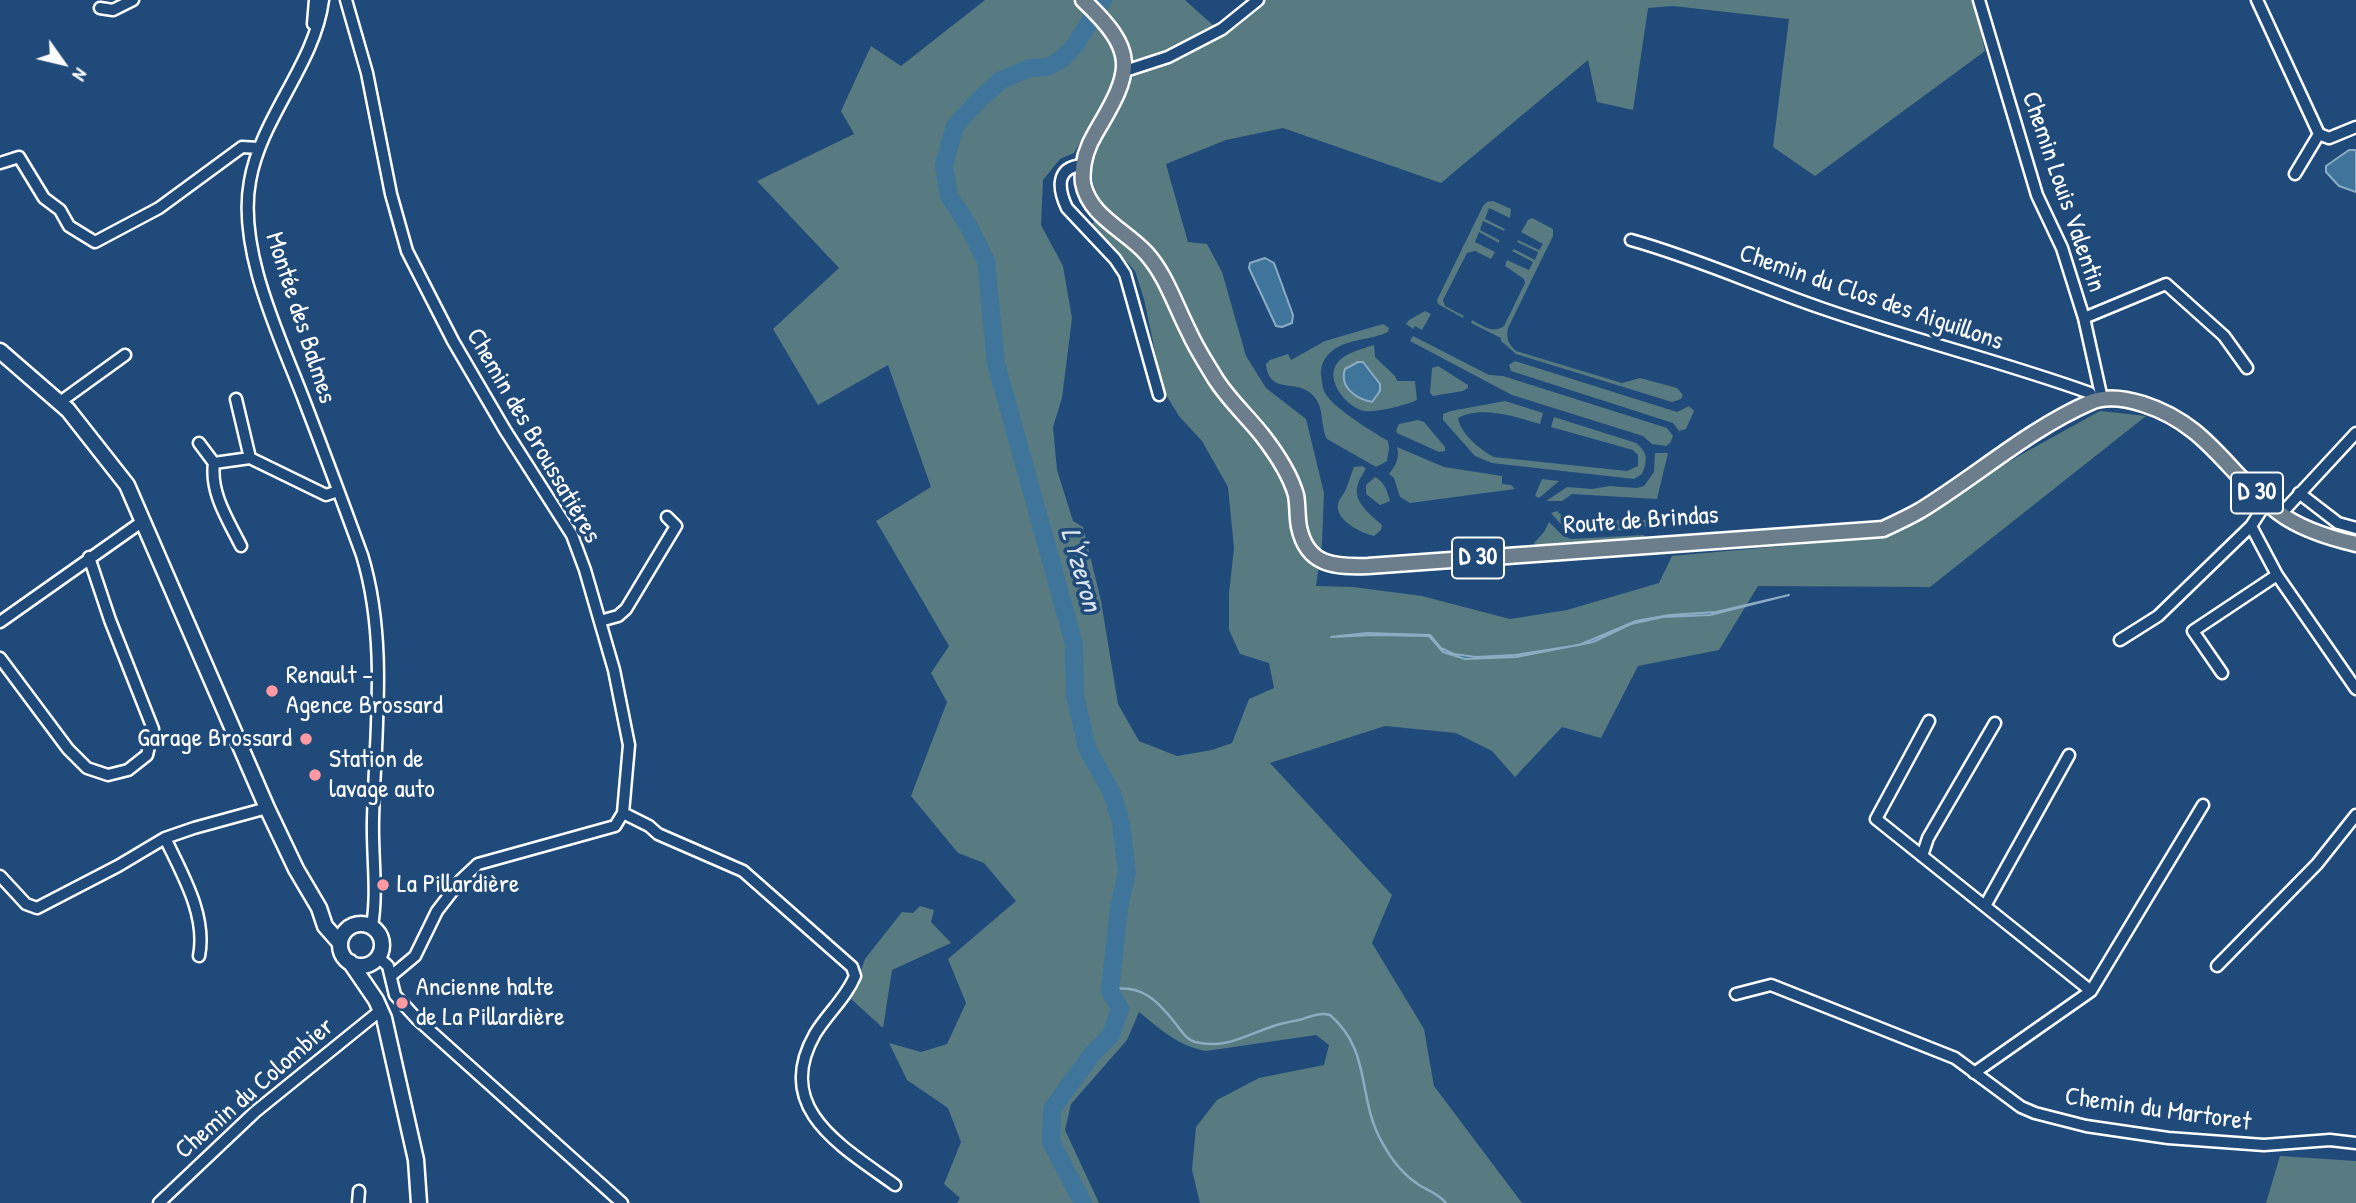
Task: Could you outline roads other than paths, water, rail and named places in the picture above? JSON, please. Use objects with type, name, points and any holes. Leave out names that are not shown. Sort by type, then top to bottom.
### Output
[{"type":"main road","points":[[1083,0],[1109,25],[1125,57],[1121,88],[1091,141],[1083,165]]},
{"type":"main road","name":"Route de Brindas","points":[[1083,165],[1084,184],[1091,202],[1103,217],[1146,253],[1164,278],[1189,333],[1216,381],[1261,434],[1279,460],[1296,495],[1298,524],[1306,547],[1320,561],[1339,566],[1883,529],[1919,511],[2035,432],[2098,400]]},
{"type":"main road","points":[[0,351],[60,402],[127,485],[296,869],[319,908],[325,926],[340,943],[342,954],[379,1005]]},
{"type":"main road","name":"D 30","points":[[2098,400],[2128,399],[2175,416],[2194,429],[2280,515],[2327,537],[2356,544]]},
{"type":"main road","points":[[319,908],[350,927]]},
{"type":"main road","points":[[340,943],[345,931],[361,924],[372,926],[381,937],[382,944],[372,978],[416,1160],[419,1203]]},
{"type":"main road","points":[[350,962],[362,965],[376,959]]},
{"type":"street","points":[[100,8],[113,10],[132,0]]},
{"type":"street","name":"Montée des Balmes","points":[[310,41],[315,0]]},
{"type":"street","name":"Montée des Balmes","points":[[323,0],[316,32],[258,148],[250,181],[246,216],[256,268],[362,555],[376,612],[373,824],[376,896],[372,926]]},
{"type":"street","name":"Chemin des Broussatiéres","points":[[346,0],[367,73],[391,194],[407,251],[453,341],[505,430],[572,535],[617,681],[629,745],[623,813]]},
{"type":"street","points":[[1125,71],[1168,57],[1222,29],[1258,0]]},
{"type":"street","name":"Chemin Louis Valentin","points":[[1979,0],[2037,195],[2062,248],[2084,318],[2098,400]]},
{"type":"street","points":[[2257,0],[2319,134],[2329,138],[2356,127]]},
{"type":"street","points":[[2295,174],[2319,134]]},
{"type":"street","points":[[0,163],[19,157],[44,198],[60,210],[69,226],[95,242],[159,208],[242,147],[258,148]]},
{"type":"street","points":[[1083,165],[1069,168],[1059,187],[1067,208],[1125,274],[1159,395]]},
{"type":"street","name":"Chemin du Clos des Aiguillons","points":[[1631,240],[1673,252],[1820,307],[2050,379],[2090,393],[2098,400]]},
{"type":"street","points":[[2084,318],[2166,284],[2224,336],[2247,368]]},
{"type":"street","points":[[60,402],[125,355]]},
{"type":"street","points":[[236,399],[250,458]]},
{"type":"street","points":[[2280,515],[2356,433]]},
{"type":"street","points":[[199,443],[214,463],[212,478],[223,510],[241,546]]},
{"type":"street","points":[[214,463],[250,458],[326,495],[338,491]]},
{"type":"street","points":[[2299,493],[2338,523],[2356,528]]},
{"type":"street","points":[[2120,640],[2158,616],[2251,526],[2266,503]]},
{"type":"street","points":[[600,621],[618,616],[626,609],[676,526],[667,517]]},
{"type":"street","points":[[0,622],[143,521]]},
{"type":"street","points":[[2251,526],[2277,575],[2356,689]]},
{"type":"street","points":[[0,658],[68,749],[86,768],[108,775],[128,770],[147,755],[153,729],[110,621],[89,558]]},
{"type":"street","points":[[2222,673],[2193,632],[2277,575]]},
{"type":"street","points":[[1929,721],[1876,819],[2091,990]]},
{"type":"street","points":[[1922,856],[1928,838],[1995,723]]},
{"type":"street","points":[[1985,906],[2069,755]]},
{"type":"street","points":[[1974,1073],[2091,990],[2203,805]]},
{"type":"street","points":[[0,876],[26,904],[37,908],[165,838],[267,808]]},
{"type":"street","points":[[391,976],[415,956],[437,911],[461,880],[478,864],[615,826],[623,813],[649,826],[658,834],[743,871],[852,967],[855,976],[851,986],[808,1047],[802,1070],[804,1093],[812,1116],[825,1131],[895,1185]]},
{"type":"street","points":[[2217,966],[2317,864],[2356,815]]},
{"type":"street","points":[[165,838],[191,891],[202,940],[199,956]]},
{"type":"street","points":[[376,959],[388,966],[395,995],[417,1019],[622,1203]]},
{"type":"street","name":"Chemin du Martoret","points":[[1736,994],[1771,985],[1955,1058],[2021,1107],[2035,1114],[2100,1130],[2168,1139],[2264,1146],[2330,1140],[2356,1143]]},
{"type":"street","name":"Chemin du Colombier","points":[[159,1203],[255,1112],[379,1005]]},
{"type":"street","points":[[358,1203],[359,1191]]},
{"type":"water","points":[[2349,150],[2356,150],[2356,192],[2339,186],[2326,172],[2326,166]]},
{"type":"water","points":[[1265,258],[1274,263],[1293,315],[1292,323],[1282,327],[1276,326],[1249,268],[1250,263]]},
{"type":"water","points":[[1363,362],[1380,384],[1380,391],[1372,402],[1355,395],[1344,381],[1345,369]]},
{"type":"water","points":[[1789,595],[1710,615],[1663,617],[1631,624],[1593,642],[1580,644],[1636,621],[1669,615],[1716,612]]},
{"type":"water","points":[[1367,633],[1430,635],[1441,648],[1454,654],[1476,657],[1515,655],[1572,646],[1516,657],[1465,659],[1443,652],[1429,636],[1331,637]]},
{"type":"waterway","name":"L'Yzeron","points":[[1083,1203],[1051,1142],[1052,1109],[1093,1053],[1111,1035],[1120,1009],[1110,990],[1119,908],[1127,872],[1121,823],[1112,793],[1087,748],[1075,695],[1074,644],[996,363],[986,261],[968,225],[949,196],[944,165],[955,126],[979,100],[1001,80],[1030,68],[1048,67],[1062,59],[1076,44],[1103,0]]},
{"type":"waterway","points":[[1110,990],[1131,989],[1148,996],[1187,1037],[1205,1044],[1224,1043],[1318,1014],[1330,1015],[1344,1029],[1353,1044],[1369,1110],[1386,1150],[1408,1176],[1446,1203]]},
{"type":"place","name":"Renault - Agence Brossard","points":[[272,691]]},
{"type":"place","name":"Garage Brossard","points":[[306,739]]},
{"type":"place","name":"Station de lavage auto","points":[[315,775]]},
{"type":"place","name":"La Pillardière","points":[[383,885]]},
{"type":"place","name":"Ancienne halte de La Pillardière","points":[[402,1003]]}]
